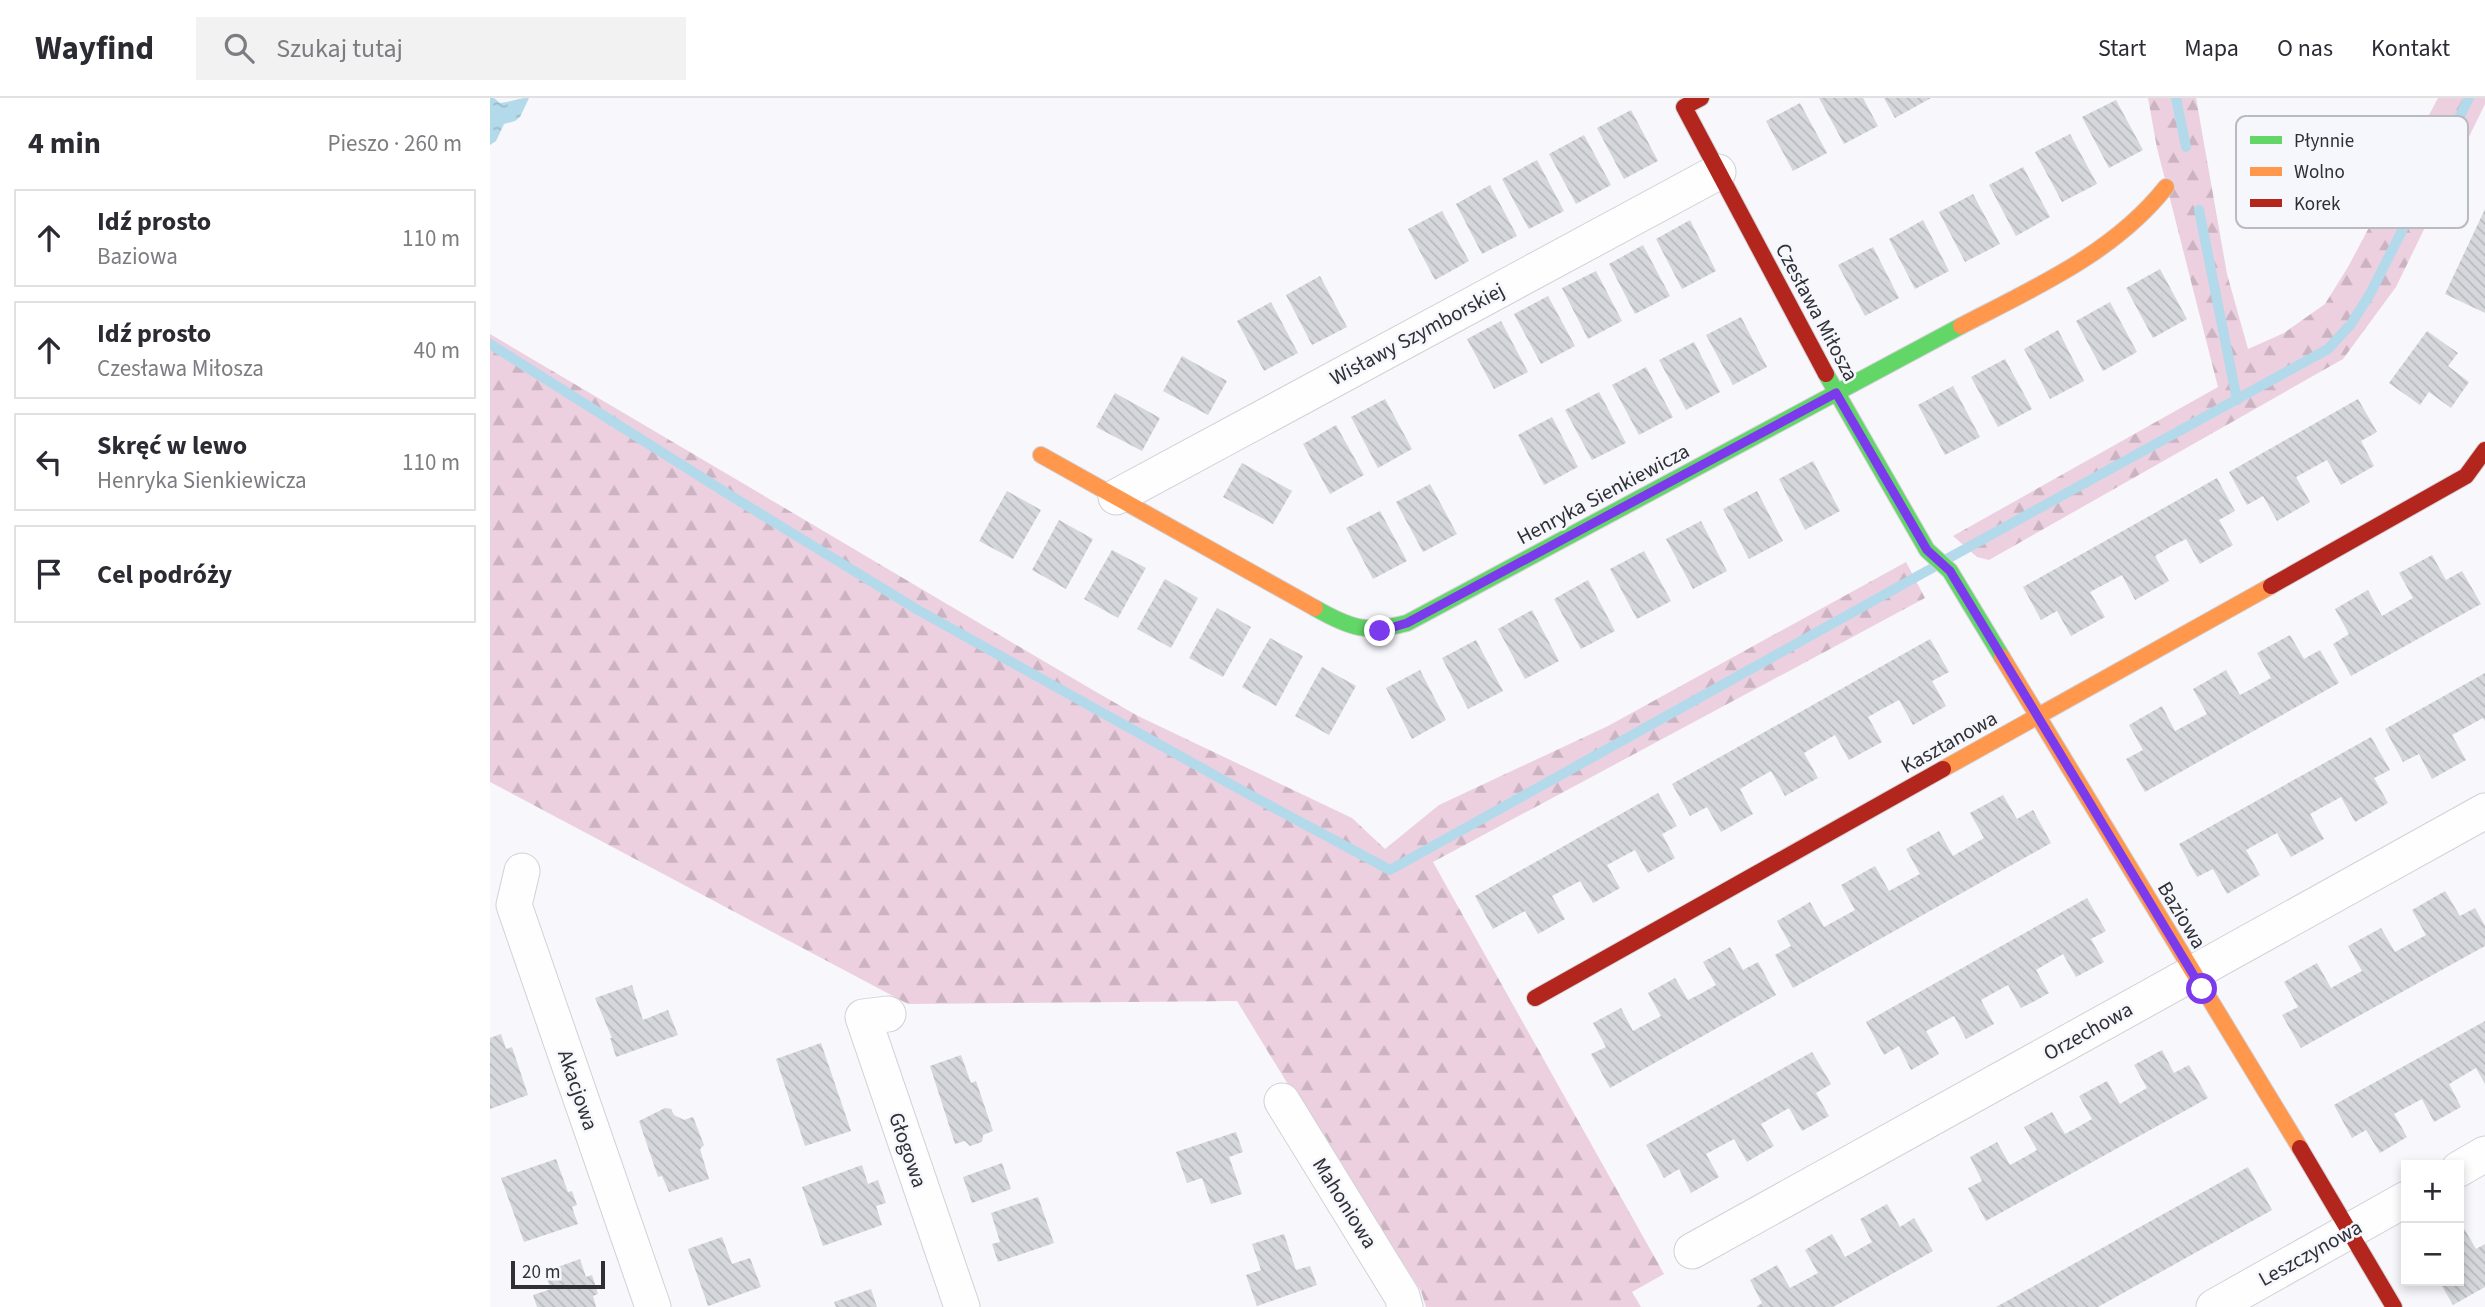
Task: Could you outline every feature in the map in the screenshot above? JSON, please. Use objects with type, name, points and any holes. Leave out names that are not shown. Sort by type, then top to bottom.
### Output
[{"type":"street","name":"Czesława Miłosza","points":[[1700,98],[1684,107],[1836,393],[1927,550]]},
{"type":"street","name":"Wisławy Szymborskiej","points":[[1116,497],[1718,172]]},
{"type":"street","name":"Henryka Sienkiewicza","points":[[1041,455],[1338,621],[1358,629],[1380,631],[1407,623],[2063,272],[2137,222],[2152,208],[2166,187]]},
{"type":"street","name":"Kasztanowa","points":[[1535,998],[2466,476],[2485,450]]},
{"type":"street","name":"Baziowa","points":[[1927,550],[1950,571],[2394,1307]]},
{"type":"street","name":"Orzechowa","points":[[1692,1251],[2485,811]]},
{"type":"street","name":"Akacjowa","points":[[522,871],[514,905],[653,1307]]},
{"type":"street","name":"Głogowa","points":[[888,1014],[863,1017],[962,1307]]},
{"type":"street","name":"Mahoniowa","points":[[1282,1101],[1402,1296],[1405,1307]]},
{"type":"street","points":[[2464,1166],[2485,1154]]},
{"type":"street","name":"Leszczynowa","points":[[2214,1307],[2401,1202]]},
{"type":"green space","points":[[2148,98],[2196,98],[2227,274],[2248,349],[2284,333],[2325,304],[2369,228],[2425,228],[2396,287],[2343,359],[1989,560],[1977,557],[1953,536],[2218,387],[2157,148]]},
{"type":"green space","points":[[2438,98],[2485,98],[2485,104],[2468,139],[2468,116],[2428,116]]},
{"type":"green space","points":[[490,334],[1138,716],[1352,818],[1385,849],[1439,805],[1608,726],[1906,562],[1925,598],[1433,862],[1664,1274],[1632,1292],[1641,1307],[1426,1307],[1421,1291],[1237,1001],[908,1004],[490,782]]},
{"type":"water","points":[[490,98],[500,103],[529,98],[520,117],[504,124],[496,141],[490,145]]},
{"type":"building","points":[[1819,98],[1863,98],[1878,126],[1844,144]]},
{"type":"building","points":[[1884,98],[1931,98],[1895,118]]},
{"type":"building","points":[[2116,100],[2143,150],[2109,168],[2082,117]]},
{"type":"building","points":[[1800,103],[1827,153],[1793,171],[1766,121]]},
{"type":"building","points":[[1631,110],[1658,161],[1624,179],[1597,128]]},
{"type":"building","points":[[2070,134],[2097,184],[2062,202],[2035,152]]},
{"type":"building","points":[[1584,135],[1611,185],[1576,204],[1549,154]]},
{"type":"building","points":[[1537,160],[1564,211],[1529,229],[1502,179]]},
{"type":"building","points":[[2023,167],[2050,217],[2016,236],[1989,185]]},
{"type":"building","points":[[1490,185],[1517,236],[1482,254],[1456,204]]},
{"type":"building","points":[[1973,194],[2000,244],[1965,262],[1939,212]]},
{"type":"building","points":[[2485,209],[2485,313],[2445,294]]},
{"type":"building","points":[[1442,211],[1469,261],[1435,280],[1408,229]]},
{"type":"building","points":[[1690,220],[1716,271],[1682,289],[1656,239]]},
{"type":"building","points":[[1923,220],[1949,271],[1915,289],[1889,239]]},
{"type":"building","points":[[1643,245],[1670,296],[1635,314],[1609,264]]},
{"type":"building","points":[[1873,247],[1899,298],[1865,316],[1838,265]]},
{"type":"building","points":[[2160,269],[2187,319],[2153,338],[2126,288]]},
{"type":"building","points":[[1596,271],[1622,321],[1588,339],[1562,288]]},
{"type":"building","points":[[1320,276],[1347,327],[1312,345],[1286,295]]},
{"type":"building","points":[[1548,296],[1575,346],[1541,364],[1514,314]]},
{"type":"building","points":[[1271,302],[1298,353],[1264,371],[1237,321]]},
{"type":"building","points":[[2110,302],[2137,352],[2103,371],[2076,321]]},
{"type":"building","points":[[1741,317],[1767,367],[1733,385],[1706,335]]},
{"type":"building","points":[[1501,321],[1528,372],[1494,389],[1467,339]]},
{"type":"building","points":[[2058,330],[2084,381],[2050,399],[2024,349]]},
{"type":"building","points":[[2427,331],[2458,353],[2448,366],[2469,382],[2451,408],[2429,392],[2420,405],[2389,383]]},
{"type":"building","points":[[1694,342],[1720,392],[1686,410],[1659,360]]},
{"type":"building","points":[[1182,356],[1227,381],[1208,415],[1163,391]]},
{"type":"building","points":[[2005,359],[2032,409],[1998,427],[1971,377]]},
{"type":"building","points":[[1646,367],[1673,417],[1639,435],[1612,385]]},
{"type":"building","points":[[1953,386],[1980,437],[1945,455],[1918,405]]},
{"type":"building","points":[[1599,392],[1626,443],[1592,460],[1565,410]]},
{"type":"building","points":[[1115,393],[1160,418],[1142,451],[1096,427]]},
{"type":"building","points":[[1385,399],[1412,449],[1378,468],[1351,417]]},
{"type":"building","points":[[2358,399],[2377,432],[2361,441],[2374,466],[2341,485],[2327,460],[2296,477],[2310,502],[2277,521],[2263,496],[2247,505],[2229,472]]},
{"type":"building","points":[[1552,417],[1578,467],[1544,485],[1518,435]]},
{"type":"building","points":[[1336,425],[1364,475],[1330,494],[1303,444]]},
{"type":"building","points":[[1813,461],[1840,511],[1805,530],[1779,479]]},
{"type":"building","points":[[1242,463],[1292,491],[1273,524],[1223,497]]},
{"type":"building","points":[[2217,478],[2235,511],[2219,520],[2233,545],[2200,564],[2186,539],[2170,547],[2155,556],[2169,581],[2135,600],[2122,575],[2090,592],[2105,617],[2071,636],[2057,611],[2041,620],[2023,587]]},
{"type":"building","points":[[1430,484],[1457,534],[1423,552],[1396,502]]},
{"type":"building","points":[[1007,491],[1041,510],[1013,559],[979,541]]},
{"type":"building","points":[[1757,491],[1783,541],[1749,559],[1723,509]]},
{"type":"building","points":[[1380,511],[1407,561],[1373,579],[1346,528]]},
{"type":"building","points":[[1059,520],[1093,539],[1066,589],[1032,570]]},
{"type":"building","points":[[1701,521],[1727,571],[1693,589],[1666,539]]},
{"type":"building","points":[[1112,550],[1146,568],[1118,618],[1084,599]]},
{"type":"building","points":[[1644,551],[1671,601],[1637,619],[1610,569]]},
{"type":"building","points":[[2432,555],[2446,580],[2462,571],[2481,604],[2351,676],[2333,644],[2349,634],[2335,609],[2368,590],[2382,616],[2413,598],[2399,573]]},
{"type":"building","points":[[1165,579],[1198,598],[1171,648],[1137,629]]},
{"type":"building","points":[[1588,580],[1615,631],[1581,649],[1554,599]]},
{"type":"building","points":[[1217,608],[1251,627],[1223,677],[1189,658]]},
{"type":"building","points":[[1532,610],[1559,661],[1525,679],[1498,629]]},
{"type":"building","points":[[2290,635],[2304,659],[2320,650],[2339,683],[2145,792],[2126,759],[2143,750],[2129,725],[2162,706],[2175,731],[2207,714],[2193,689],[2226,670],[2240,695],[2255,687],[2271,678],[2257,653]]},
{"type":"building","points":[[1270,638],[1303,656],[1276,706],[1242,687]]},
{"type":"building","points":[[1930,639],[1949,672],[1932,681],[1946,706],[1913,725],[1899,700],[1884,708],[1868,717],[1882,742],[1849,760],[1835,735],[1804,753],[1818,778],[1785,796],[1771,771],[1740,789],[1753,814],[1721,832],[1707,807],[1690,816],[1672,784]]},
{"type":"building","points":[[1476,640],[1503,691],[1468,709],[1442,658]]},
{"type":"building","points":[[1322,667],[1356,686],[1329,735],[1295,716]]},
{"type":"building","points":[[1420,670],[1446,720],[1412,739],[1386,688]]},
{"type":"building","points":[[2485,673],[2485,721],[2483,718],[2452,735],[2466,760],[2432,779],[2419,754],[2403,762],[2385,729]]},
{"type":"building","points":[[2371,737],[2390,770],[2374,778],[2388,803],[2355,822],[2341,797],[2310,814],[2324,839],[2291,857],[2277,833],[2246,850],[2260,875],[2227,894],[2213,869],[2197,877],[2179,844]]},
{"type":"building","points":[[1658,793],[1677,826],[1662,834],[1675,858],[1648,873],[1635,850],[1607,865],[1620,888],[1606,896],[1593,903],[1580,881],[1552,896],[1565,919],[1538,934],[1525,911],[1493,929],[1475,896]]},
{"type":"building","points":[[2003,795],[2017,819],[2033,810],[2051,843],[1793,988],[1775,955],[1791,946],[1777,921],[1810,902],[1824,927],[1855,910],[1841,885],[1875,866],[1889,891],[1920,874],[1906,849],[1939,831],[1953,856],[1984,838],[1970,813]]},
{"type":"building","points":[[2445,891],[2460,916],[2475,908],[2485,926],[2485,946],[2301,1048],[2282,1015],[2298,1007],[2284,982],[2317,963],[2331,988],[2362,971],[2348,946],[2381,928],[2395,952],[2426,935],[2412,910]]},
{"type":"building","points":[[2087,898],[2106,931],[2091,939],[2104,962],[2076,977],[2063,954],[2036,970],[2049,993],[2021,1008],[2008,985],[1981,1000],[1994,1024],[1966,1039],[1954,1016],[1926,1031],[1939,1054],[1911,1070],[1899,1046],[1884,1055],[1866,1022]]},
{"type":"building","points":[[1730,947],[1743,970],[1758,962],[1776,995],[1610,1088],[1591,1054],[1606,1047],[1593,1023],[1621,1008],[1633,1031],[1661,1016],[1648,993],[1675,978],[1688,1000],[1702,993],[1716,985],[1703,962]]},
{"type":"building","points":[[632,985],[643,1020],[668,1010],[678,1035],[616,1057],[612,1038],[595,998]]},
{"type":"building","points":[[2485,1021],[2485,1084],[2476,1068],[2449,1084],[2461,1107],[2434,1122],[2422,1099],[2394,1114],[2407,1137],[2380,1153],[2366,1130],[2352,1138],[2334,1105]]},
{"type":"building","points":[[501,1034],[506,1049],[512,1047],[528,1095],[490,1109],[490,1038]]},
{"type":"building","points":[[821,1043],[851,1131],[805,1146],[776,1059]]},
{"type":"building","points":[[2162,1050],[2174,1073],[2189,1065],[2208,1098],[1986,1221],[1968,1188],[1982,1181],[1970,1157],[1997,1142],[2010,1165],[2023,1158],[2037,1150],[2024,1127],[2052,1112],[2065,1134],[2078,1127],[2092,1119],[2079,1096],[2107,1081],[2120,1104],[2147,1088],[2134,1065]]},
{"type":"building","points":[[1812,1052],[1831,1084],[1816,1093],[1829,1116],[1802,1131],[1789,1108],[1761,1124],[1774,1146],[1747,1162],[1734,1139],[1706,1154],[1719,1177],[1691,1193],[1679,1169],[1664,1178],[1646,1145]]},
{"type":"building","points":[[961,1055],[971,1083],[976,1081],[993,1131],[983,1135],[982,1142],[970,1146],[965,1141],[955,1144],[930,1066]]},
{"type":"building","points":[[665,1108],[671,1109],[674,1115],[684,1120],[693,1117],[704,1145],[700,1149],[709,1179],[669,1192],[662,1176],[658,1177],[639,1121]]},
{"type":"building","points":[[1236,1132],[1243,1152],[1229,1157],[1242,1194],[1211,1204],[1202,1178],[1187,1183],[1176,1152]]},
{"type":"building","points":[[556,1159],[568,1192],[572,1191],[577,1205],[572,1207],[578,1224],[524,1242],[501,1178]]},
{"type":"building","points":[[1002,1163],[1011,1189],[972,1203],[963,1177]]},
{"type":"building","points":[[862,1165],[868,1184],[878,1180],[886,1203],[876,1206],[882,1225],[823,1246],[802,1187]]},
{"type":"building","points":[[2248,1167],[2272,1210],[2098,1307],[1996,1307]]},
{"type":"building","points":[[1038,1197],[1054,1243],[998,1262],[992,1244],[1000,1242],[991,1213]]},
{"type":"building","points":[[1887,1204],[1900,1227],[1914,1218],[1933,1251],[1833,1307],[1756,1307],[1762,1303],[1750,1280],[1777,1265],[1790,1288],[1818,1273],[1805,1250],[1832,1234],[1845,1257],[1872,1242],[1860,1219]]},
{"type":"building","points":[[2464,1229],[2476,1249],[2485,1244],[2485,1287],[2453,1305],[2442,1286],[2464,1286]]},
{"type":"building","points":[[1284,1234],[1296,1270],[1310,1266],[1317,1285],[1257,1306],[1246,1275],[1261,1270],[1252,1244]]},
{"type":"building","points":[[722,1237],[732,1264],[750,1258],[761,1287],[708,1306],[688,1249]]},
{"type":"building","points":[[580,1259],[586,1277],[592,1275],[598,1294],[593,1296],[596,1307],[537,1307],[533,1295],[551,1289],[544,1272]]},
{"type":"building","points":[[871,1289],[877,1307],[836,1307],[834,1302]]},
{"type":"waterway","points":[[2176,98],[2186,147]]},
{"type":"waterway","points":[[2460,116],[2469,98]]},
{"type":"waterway","points":[[2199,210],[2237,400]]},
{"type":"waterway","points":[[1947,559],[2328,349],[2351,324],[2370,294],[2403,228]]},
{"type":"waterway","points":[[490,344],[918,610],[1390,870],[1934,567]]},
{"type":"traffic: fast","points":[[1315,608],[1359,627],[1381,628],[1407,623],[1961,326]]},
{"type":"traffic: fast","points":[[1826,374],[1927,550],[1950,571],[2002,657]]},
{"type":"traffic: slow","points":[[1961,326],[2044,283],[2098,250],[2145,210],[2166,187]]},
{"type":"traffic: slow","points":[[1041,455],[1315,608]]},
{"type":"traffic: slow","points":[[1943,769],[2271,586]]},
{"type":"traffic: slow","points":[[2002,657],[2300,1148]]},
{"type":"traffic: jam","points":[[1701,98],[1684,107],[1826,374]]},
{"type":"traffic: jam","points":[[2271,586],[2466,476],[2485,450]]},
{"type":"traffic: jam","points":[[1535,998],[1943,769]]},
{"type":"traffic: jam","points":[[2300,1148],[2394,1307]]},
{"type":"route","points":[[1380,631],[1407,623],[1836,393],[1927,550],[1950,571],[2202,989]]}]
